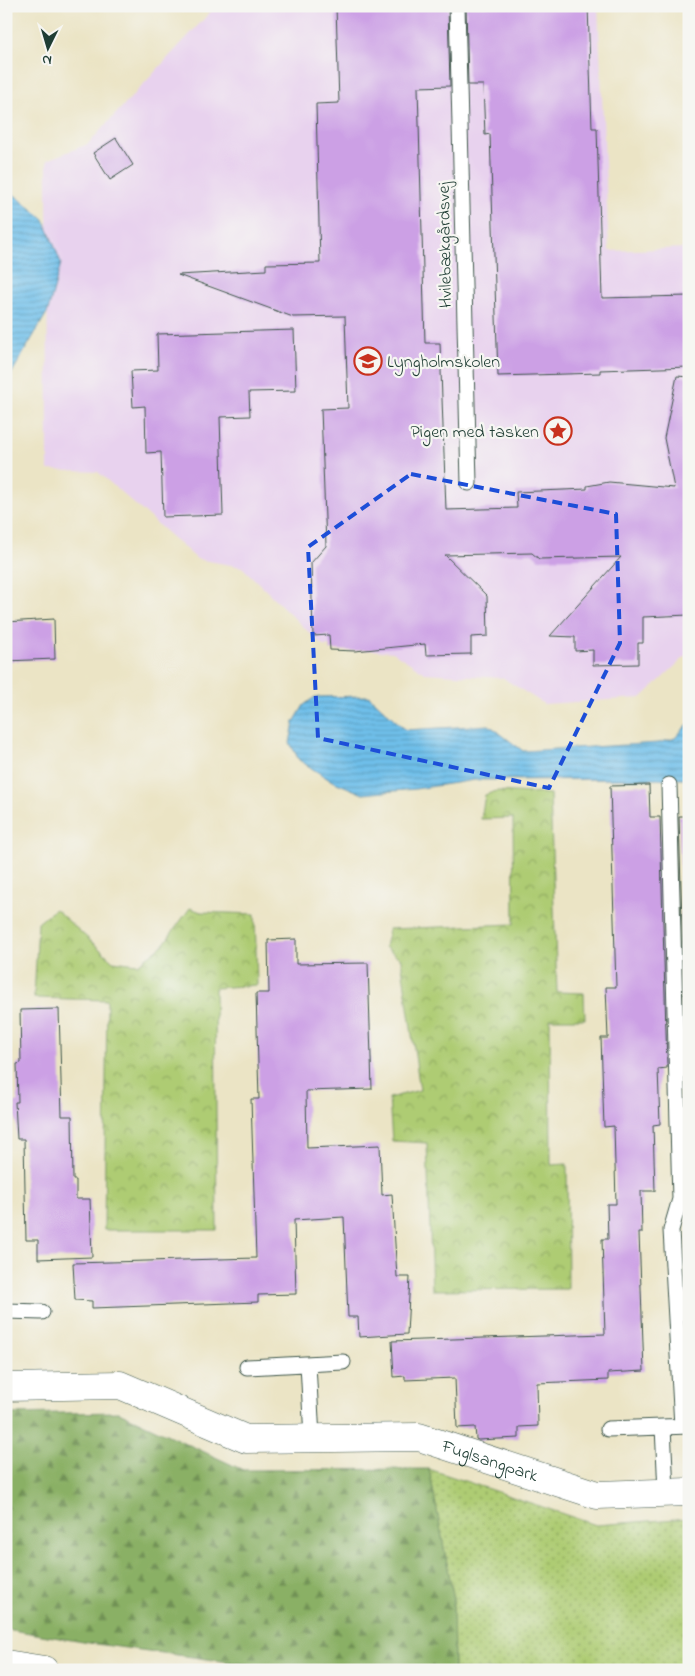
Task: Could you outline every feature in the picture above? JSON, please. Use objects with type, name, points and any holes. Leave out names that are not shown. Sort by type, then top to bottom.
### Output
[{"type":"street","name":"Fuglsangpark","points":[[6,1387],[120,1385],[246,1439],[419,1437],[597,1495],[677,1492]]},
{"type":"street","points":[[6,1664],[44,1670]]},
{"type":"lane","name":"Hvilebækgårdsvej","points":[[457,6],[469,483]]},
{"type":"lane","points":[[608,1429],[686,1426],[671,1230],[680,1199],[669,785]]},
{"type":"lane","points":[[6,1311],[42,1312]]},
{"type":"lane","points":[[247,1367],[343,1362]]},
{"type":"lane","points":[[308,1364],[312,1438]]},
{"type":"lane","name":"Fuglsangpark","points":[[663,1428],[677,1492]]},
{"type":"highlighted area","points":[[411,474],[616,514],[620,643],[549,788],[318,738],[308,547]]},
{"type":"shaded area","name":"Lyngholmskolen","points":[[216,6],[598,6],[609,251],[689,248],[689,653],[641,698],[544,704],[503,678],[425,673],[393,652],[323,646],[242,567],[197,559],[98,472],[48,470],[47,160],[88,144]]},
{"type":"green space","points":[[496,791],[550,794],[557,992],[584,993],[585,1019],[550,1019],[551,1165],[567,1164],[568,1289],[432,1290],[427,1143],[392,1141],[389,1098],[420,1090],[401,959],[385,947],[389,929],[514,924],[513,818],[481,819],[485,795]]},
{"type":"green space","points":[[190,908],[201,912],[255,914],[257,985],[215,988],[217,1230],[104,1230],[107,1000],[34,998],[38,923],[55,909],[113,961],[138,964],[163,945]]},
{"type":"green space","points":[[119,1412],[243,1470],[429,1469],[453,1595],[454,1670],[288,1670],[89,1643],[6,1629],[6,1414]]},
{"type":"green space","points":[[429,1469],[596,1525],[689,1518],[689,1670],[454,1670],[453,1595]]},
{"type":"water","points":[[11,192],[44,219],[61,263],[48,311],[6,383],[6,193]]},
{"type":"water","points":[[369,696],[406,730],[489,725],[523,751],[659,743],[675,738],[689,723],[689,779],[475,780],[363,794],[330,780],[299,760],[290,743],[294,722],[304,705],[315,697]]},
{"type":"building","points":[[336,6],[448,6],[450,86],[418,87],[425,343],[440,343],[446,510],[517,508],[516,492],[587,489],[587,486],[609,482],[674,488],[664,438],[677,376],[689,377],[689,615],[643,617],[643,643],[638,643],[638,664],[593,665],[593,650],[575,651],[575,637],[550,636],[621,557],[539,559],[532,553],[445,555],[487,596],[488,636],[471,637],[471,654],[426,655],[425,644],[355,651],[330,650],[329,635],[313,636],[311,563],[326,546],[321,409],[348,408],[345,316],[293,317],[178,275],[266,270],[266,264],[320,263],[316,104],[339,103]]},
{"type":"building","points":[[466,6],[588,6],[592,128],[597,128],[602,298],[689,296],[689,367],[600,370],[600,373],[498,376],[490,134],[485,135],[483,85],[468,85]]},
{"type":"building","points":[[116,138],[133,165],[110,180],[93,153]]},
{"type":"building","points":[[294,330],[296,391],[249,392],[250,416],[220,417],[223,515],[163,517],[161,452],[146,453],[145,406],[133,407],[131,371],[158,370],[157,334]]},
{"type":"building","points":[[54,619],[55,659],[6,661],[6,622]]},
{"type":"building","points":[[649,785],[650,817],[660,817],[667,1068],[658,1069],[660,1124],[653,1125],[655,1191],[641,1191],[642,1233],[639,1233],[644,1371],[608,1373],[608,1380],[537,1383],[538,1426],[519,1427],[519,1438],[478,1440],[476,1439],[475,1427],[457,1428],[455,1378],[405,1380],[405,1376],[394,1377],[392,1341],[605,1334],[602,1239],[608,1239],[607,1204],[616,1204],[614,1126],[604,1127],[601,1038],[608,1038],[606,987],[616,987],[610,786]]},
{"type":"building","points":[[679,816],[689,816],[689,1067],[686,1067]]},
{"type":"building","points":[[296,939],[296,964],[368,963],[372,1089],[306,1091],[307,1148],[380,1145],[382,1195],[392,1194],[397,1277],[410,1277],[407,1334],[359,1337],[358,1317],[348,1317],[344,1217],[294,1220],[296,1294],[258,1295],[258,1302],[92,1308],[92,1301],[75,1300],[73,1263],[256,1258],[251,1099],[259,1099],[256,993],[269,993],[268,940]]},
{"type":"building","points":[[59,1009],[62,1116],[72,1116],[73,1180],[76,1180],[76,1199],[90,1199],[92,1257],[38,1259],[38,1240],[26,1240],[24,1139],[17,1139],[15,1102],[18,1102],[17,1064],[21,1063],[20,1010]]},
{"type":"place","name":"Lyngholmskolen","points":[[368,361]]},
{"type":"place","name":"Pigen med tasken","points":[[558,431]]}]
